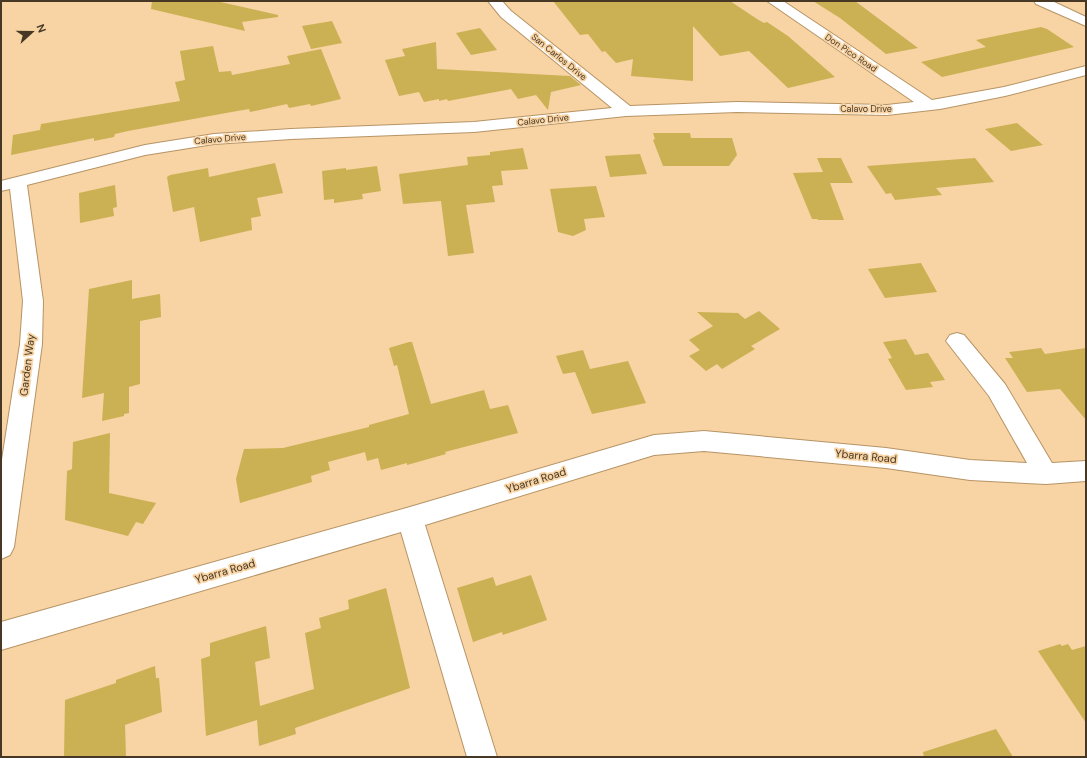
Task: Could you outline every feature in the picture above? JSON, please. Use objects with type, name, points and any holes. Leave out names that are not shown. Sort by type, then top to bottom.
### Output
[{"type":"street","name":"San Carlos Drive","points":[[495,1],[506,14],[626,111]]},
{"type":"street","name":"Don Pico Road","points":[[774,1],[929,105]]},
{"type":"street","points":[[1041,1],[1086,22]]},
{"type":"street","name":"Calavo Drive","points":[[10,183],[145,150],[188,142],[291,134],[474,127],[626,111],[737,108],[887,110],[929,105],[1005,91],[1086,70]]},
{"type":"street","name":"Garden Way","points":[[1,547],[31,344],[33,308],[10,183]]},
{"type":"street","points":[[957,341],[997,390],[1046,474]]},
{"type":"street","name":"Ybarra Road","points":[[1,636],[410,518],[654,445],[704,440],[886,458],[970,470],[1046,474],[1086,471]]},
{"type":"street","points":[[410,518],[482,757]]},
{"type":"building","points":[[152,1],[216,1],[278,15],[278,17],[242,22],[245,31],[151,9]]},
{"type":"building","points":[[553,1],[730,1],[757,19],[764,23],[767,22],[788,36],[835,77],[788,88],[749,51],[720,56],[693,26],[693,81],[631,76],[633,59],[616,63],[605,51],[602,52],[588,34],[580,35]]},
{"type":"building","points":[[813,1],[855,1],[918,48],[886,54],[840,18]]},
{"type":"building","points":[[332,21],[342,43],[311,49],[302,26]]},
{"type":"building","points":[[1041,27],[1047,29],[1074,47],[942,77],[921,62],[986,47],[976,40]]},
{"type":"building","points":[[480,28],[497,50],[471,55],[456,33]]},
{"type":"building","points":[[436,42],[437,69],[570,76],[581,85],[551,92],[548,110],[536,95],[518,99],[511,89],[448,101],[447,99],[439,101],[439,99],[424,102],[419,92],[399,96],[385,60],[405,56],[402,49]]},
{"type":"building","points":[[213,46],[219,72],[231,71],[232,75],[290,64],[287,56],[321,49],[341,99],[311,106],[310,104],[289,108],[287,104],[250,112],[249,109],[128,131],[115,134],[114,137],[94,141],[94,138],[11,155],[13,135],[40,130],[41,124],[180,101],[175,82],[185,80],[180,51]]},
{"type":"building","points":[[1017,123],[1043,145],[1011,151],[985,129]]},
{"type":"building","points":[[653,133],[690,133],[691,138],[732,138],[737,155],[729,166],[663,166],[653,140],[655,139]]},
{"type":"building","points":[[523,148],[528,169],[501,171],[503,185],[492,186],[495,202],[466,205],[474,253],[448,256],[441,201],[403,204],[399,174],[468,165],[467,157],[490,155],[490,152]]},
{"type":"building","points":[[640,154],[647,174],[610,177],[605,156]]},
{"type":"building","points":[[817,158],[841,158],[853,183],[830,183],[844,220],[812,219],[793,173],[823,172]]},
{"type":"building","points":[[975,158],[994,182],[936,188],[942,195],[895,200],[891,193],[886,194],[867,166]]},
{"type":"building","points":[[275,163],[283,193],[257,198],[261,216],[251,218],[252,230],[200,242],[194,207],[173,212],[167,177],[170,175],[208,168],[209,177]]},
{"type":"building","points":[[377,166],[381,191],[362,194],[363,199],[334,203],[334,199],[324,200],[322,171]]},
{"type":"building","points":[[115,185],[117,207],[113,208],[114,216],[80,223],[79,193]]},
{"type":"building","points":[[596,186],[605,217],[584,219],[586,230],[573,236],[558,232],[550,189]]},
{"type":"building","points":[[921,263],[937,292],[885,298],[868,269]]},
{"type":"building","points":[[132,280],[132,299],[160,294],[161,317],[140,321],[140,384],[129,387],[129,413],[124,414],[124,416],[102,421],[104,393],[82,398],[89,289]]},
{"type":"building","points":[[759,311],[780,329],[751,346],[755,349],[722,369],[717,364],[706,371],[689,356],[700,350],[689,340],[713,326],[697,312],[738,313],[745,319]]},
{"type":"building","points":[[906,339],[915,355],[928,353],[945,380],[930,382],[933,387],[906,390],[888,359],[892,358],[883,342]]},
{"type":"building","points":[[412,342],[431,404],[484,390],[490,409],[508,405],[518,433],[445,452],[446,454],[407,465],[407,463],[381,470],[378,458],[367,461],[365,452],[328,462],[330,470],[311,476],[312,482],[240,503],[236,479],[244,449],[283,448],[369,427],[369,425],[409,414],[397,365],[394,366],[389,348]]},
{"type":"building","points":[[1041,348],[1045,354],[1086,348],[1086,420],[1060,389],[1027,392],[1005,358],[1013,358],[1009,352]]},
{"type":"building","points":[[583,350],[590,369],[628,361],[646,403],[592,414],[575,372],[563,374],[556,356]]},
{"type":"building","points":[[110,433],[109,493],[156,503],[143,524],[136,522],[128,536],[65,520],[67,471],[72,469],[73,442]]},
{"type":"building","points":[[531,575],[547,620],[503,635],[502,632],[473,642],[457,588],[493,577],[496,586]]},
{"type":"building","points":[[386,588],[410,688],[295,728],[296,734],[259,746],[257,720],[206,736],[201,659],[210,656],[210,643],[266,626],[270,658],[255,662],[260,706],[314,689],[305,633],[321,628],[319,618],[349,609],[348,600]]},
{"type":"building","points":[[1060,644],[1062,646],[1068,644],[1072,650],[1086,646],[1086,723],[1038,651]]},
{"type":"building","points":[[155,666],[156,678],[159,678],[162,712],[125,725],[126,757],[64,757],[65,700],[116,683],[116,680]]},
{"type":"building","points":[[996,729],[1013,757],[924,757],[923,752]]}]
